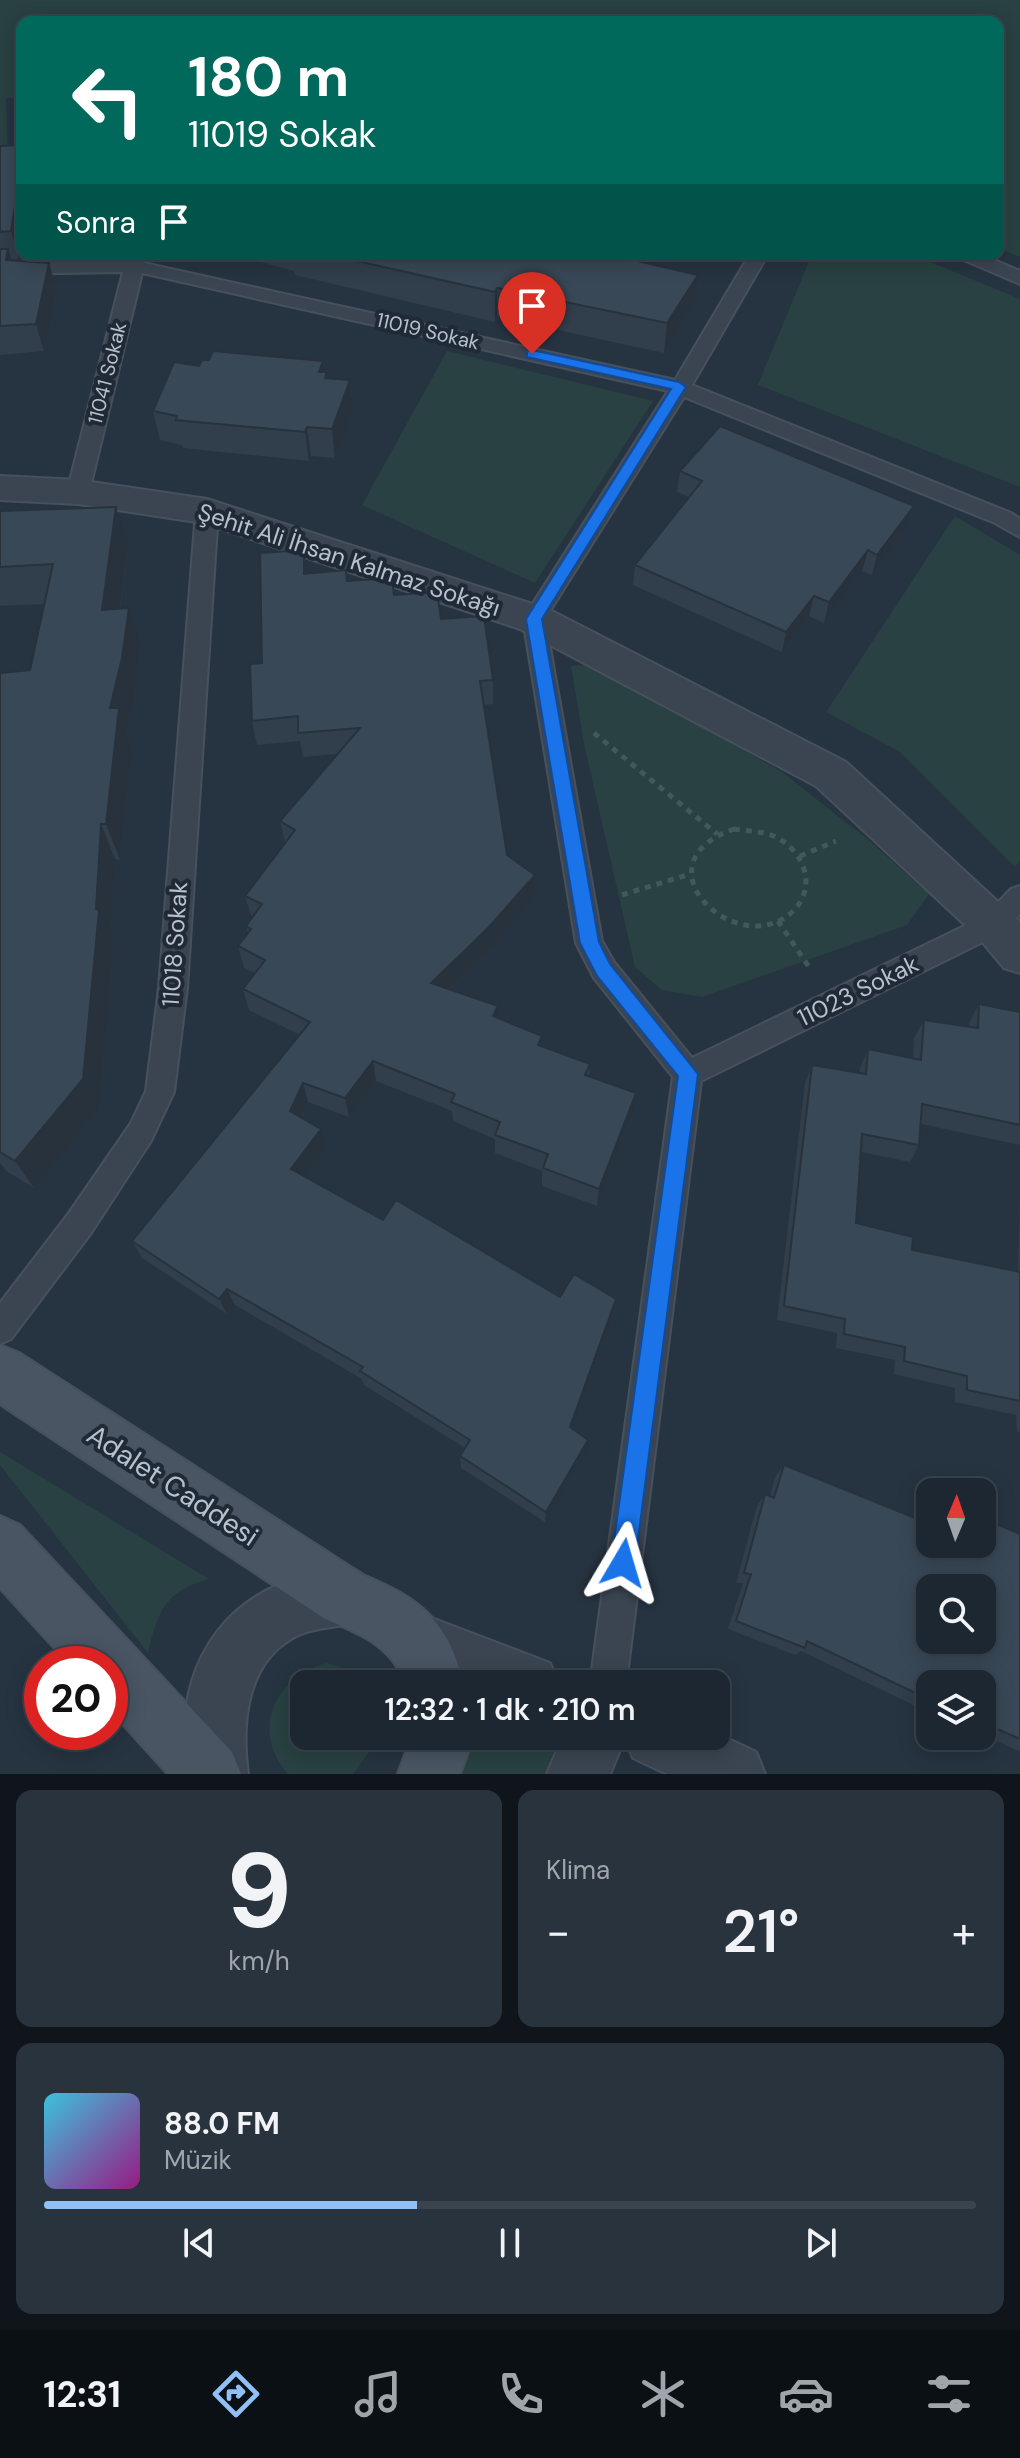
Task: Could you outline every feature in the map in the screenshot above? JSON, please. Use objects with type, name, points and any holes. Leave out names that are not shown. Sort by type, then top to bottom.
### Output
[{"type":"main road","name":"Adalet Caddesi","points":[[0,1372],[346,1598],[372,1606],[396,1620],[425,1663]]},
{"type":"main road","points":[[0,1545],[92,1646]]},
{"type":"main road","points":[[128,1686],[210,1774]]},
{"type":"main road","points":[[429,1774],[437,1750]]},
{"type":"street","name":"Şehit Ali İhsan Kalmaz Sokağı","points":[[0,488],[78,492],[207,511],[534,619],[831,774],[1007,910],[1020,954]]},
{"type":"street","name":"Adalet Caddesi","points":[[217,1774],[211,1744],[214,1705],[229,1667],[244,1647],[280,1613],[312,1601],[346,1598]]},
{"type":"street","name":"Adalet Caddesi","points":[[425,1663],[460,1670]]},
{"type":"street","points":[[578,1774],[589,1750]]},
{"type":"street","points":[[684,1750],[734,1774]]},
{"type":"lane","name":"11019 Sokak","points":[[0,268],[136,260],[679,387],[1003,518],[1020,530]]},
{"type":"lane","name":"11041 Sokak","points":[[78,492],[136,260]]},
{"type":"lane","points":[[610,1670],[688,1074],[604,970],[589,943],[534,619],[718,327],[756,260]]},
{"type":"lane","points":[[979,260],[1020,278]]},
{"type":"lane","name":"11018 Sokak","points":[[0,1328],[80,1223],[141,1132],[160,1092],[173,988],[207,511]]},
{"type":"lane","name":"11023 Sokak","points":[[688,1074],[832,1003],[1007,910]]},
{"type":"path","points":[[547,694],[717,834]]},
{"type":"path","points":[[755,829],[773,834],[800,856],[807,870],[808,886],[804,901],[794,913],[760,926],[740,924],[720,917],[705,906],[694,890],[690,874],[693,858],[702,844],[717,834],[755,829]]},
{"type":"path","points":[[583,907],[690,874]]},
{"type":"path","points":[[778,921],[832,1003]]},
{"type":"green space","points":[[0,0],[1020,0],[1020,257],[1004,250],[1004,16],[16,16],[16,97],[6,98],[8,160],[0,161]]},
{"type":"green space","points":[[810,260],[926,260],[1020,299],[1020,487],[758,385]]},
{"type":"green space","points":[[447,351],[653,401],[535,583],[362,505]]},
{"type":"green space","points":[[955,516],[1020,555],[1020,861],[1015,867],[900,752],[826,712]]},
{"type":"green space","points":[[586,665],[622,681],[782,772],[871,842],[929,894],[907,925],[702,997],[662,990],[635,967],[584,744],[571,666]]},
{"type":"green space","points":[[0,1452],[209,1579],[173,1596],[160,1614],[148,1653],[0,1465]]},
{"type":"green space","points":[[326,1663],[347,1670],[308,1670]]},
{"type":"green space","points":[[290,1684],[290,1750],[371,1750],[353,1774],[288,1774],[277,1758],[271,1741],[273,1708]]},
{"type":"green space","points":[[466,1750],[558,1750],[545,1774],[460,1774]]},
{"type":"building","points":[[16,145],[16,199],[11,231],[0,232],[0,146]]},
{"type":"building","points":[[0,249],[8,249],[6,260],[49,263],[36,324],[0,326]]},
{"type":"building","points":[[353,260],[633,260],[698,275],[667,323],[497,288],[495,292]]},
{"type":"building","points":[[213,351],[323,361],[319,372],[327,372],[325,378],[350,380],[332,429],[307,427],[305,432],[176,420],[177,416],[153,411],[174,362],[199,366],[202,360],[209,360]]},
{"type":"building","points":[[720,426],[914,506],[877,555],[868,550],[829,602],[814,596],[786,632],[635,565],[702,481],[680,471]]},
{"type":"building","points":[[116,507],[102,610],[129,608],[122,658],[110,708],[119,708],[106,824],[101,824],[96,909],[99,910],[83,1079],[15,1161],[0,1152],[0,673],[30,670],[53,564],[0,567],[0,511]]},
{"type":"building","points":[[304,550],[304,574],[346,570],[347,581],[392,578],[394,595],[437,592],[441,619],[484,616],[493,680],[480,681],[507,855],[535,875],[489,927],[431,983],[498,1006],[493,1016],[542,1036],[538,1045],[590,1064],[585,1075],[636,1093],[599,1189],[543,1168],[548,1154],[495,1135],[500,1122],[451,1102],[455,1094],[373,1061],[345,1098],[303,1083],[290,1111],[321,1129],[291,1169],[383,1220],[396,1200],[560,1297],[574,1274],[616,1299],[570,1427],[588,1440],[546,1512],[460,1456],[470,1440],[360,1371],[363,1367],[227,1289],[219,1299],[132,1241],[310,1022],[243,989],[265,960],[238,946],[251,929],[246,926],[262,904],[245,896],[295,830],[280,821],[360,728],[298,733],[298,716],[252,721],[250,664],[262,663],[260,553]]},
{"type":"building","points":[[979,1004],[1020,1012],[1020,1125],[922,1104],[919,1145],[862,1134],[856,1223],[913,1237],[912,1250],[1020,1272],[1020,1401],[967,1390],[967,1376],[904,1361],[905,1347],[844,1334],[845,1319],[784,1306],[812,1065],[866,1074],[868,1049],[921,1060],[924,1020],[978,1028]]},
{"type":"building","points":[[784,1465],[916,1518],[916,1558],[996,1558],[996,1524],[1020,1534],[1020,1739],[996,1728],[996,1670],[916,1670],[916,1693],[807,1641],[805,1648],[736,1621],[751,1574],[744,1573],[765,1494],[774,1498]]},
{"type":"route","points":[[532,354],[679,387],[534,619],[589,943],[604,970],[688,1074],[623,1563]]}]
